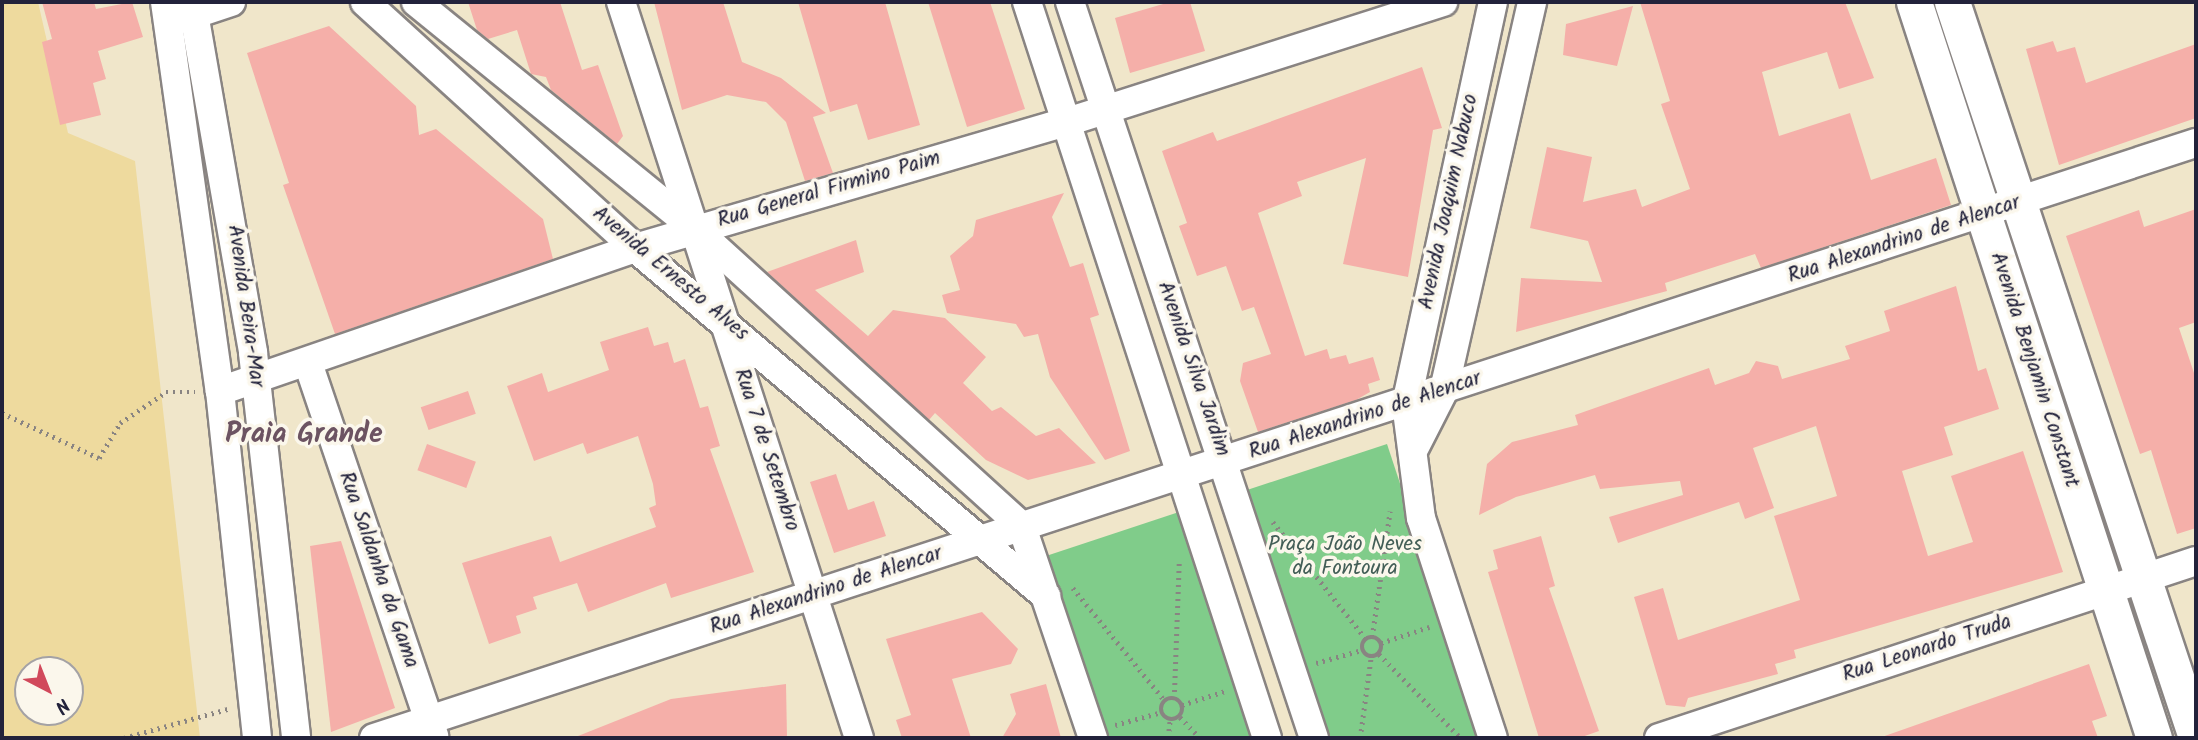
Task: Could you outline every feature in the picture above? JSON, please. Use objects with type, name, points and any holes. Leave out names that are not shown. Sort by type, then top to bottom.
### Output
[{"type":"main road","name":"Avenida Benjamin Constant","points":[[1914,2],[2154,738]]},
{"type":"main road","name":"Avenida Benjamin Constant","points":[[1952,2],[2146,577],[2196,737]]},
{"type":"street","points":[[181,10],[231,2]]},
{"type":"street","name":"Avenida Ernesto Alves","points":[[365,2],[635,248],[723,317],[981,541]]},
{"type":"street","points":[[416,2],[695,229],[1022,527],[1056,588],[1092,736]]},
{"type":"street","name":"Rua 7 de Setembro","points":[[621,2],[859,738]]},
{"type":"street","name":"Avenida Silva Jardim","points":[[1027,2],[1267,738]]},
{"type":"street","name":"Avenida Silva Jardim","points":[[1070,2],[1225,461],[1314,738]]},
{"type":"street","name":"Rua General Firmino Paim","points":[[220,391],[308,363],[635,248],[1067,122],[1443,2]]},
{"type":"street","name":"Avenida Joaquim Nabuco","points":[[1406,402],[1493,2]]},
{"type":"street","name":"Avenida Joaquim Nabuco","points":[[1444,390],[1532,2]]},
{"type":"street","name":"Avenida Beira-Mar","points":[[181,10],[256,380],[296,738]]},
{"type":"street","name":"Avenida Beira-Mar","points":[[181,10],[257,738]]},
{"type":"street","name":"Rua Alexandrino de Alencar","points":[[373,738],[432,729],[813,596],[1983,215],[2196,143]]},
{"type":"street","name":"Rua Saldanha da Gama","points":[[308,363],[432,729]]},
{"type":"street","points":[[1415,447],[1444,390]]},
{"type":"street","points":[[1406,402],[1415,447],[1421,519],[1493,738]]},
{"type":"street","points":[[981,541],[1056,588]]},
{"type":"street","name":"Rua Leonardo Truda","points":[[1659,738],[2196,561]]},
{"type":"path","points":[[2,413],[99,458],[120,423],[166,392],[220,391]]},
{"type":"path","points":[[1372,637],[1392,499]]},
{"type":"path","points":[[1266,514],[1366,639]]},
{"type":"path","points":[[1174,699],[1179,545]]},
{"type":"path","points":[[1056,588],[1165,701]]},
{"type":"path","points":[[1381,643],[1453,619]]},
{"type":"path","points":[[1372,637],[1381,643]]},
{"type":"path","points":[[1366,639],[1372,637]]},
{"type":"path","points":[[1362,650],[1366,639]]},
{"type":"path","points":[[1379,654],[1381,643]]},
{"type":"path","points":[[1292,670],[1362,650]]},
{"type":"path","points":[[1362,650],[1371,657]]},
{"type":"path","points":[[1371,657],[1379,654]]},
{"type":"path","points":[[1379,654],[1461,738]]},
{"type":"path","points":[[1360,738],[1371,657]]},
{"type":"path","points":[[1182,705],[1249,683]]},
{"type":"path","points":[[1165,701],[1174,699],[1182,705]]},
{"type":"path","points":[[1162,712],[1165,701]]},
{"type":"path","points":[[124,738],[185,716],[253,704]]},
{"type":"path","points":[[1180,717],[1182,705]]},
{"type":"path","points":[[1092,736],[1162,712]]},
{"type":"path","points":[[1162,712],[1171,720]]},
{"type":"path","points":[[1171,720],[1180,717]]},
{"type":"path","points":[[1180,717],[1200,738]]},
{"type":"path","points":[[1168,738],[1171,720]]},
{"type":"green space","name":"Praça João Neves da Fontoura","points":[[1387,444],[1484,738],[1325,738],[1244,491]]},
{"type":"green space","name":"Praça João Neves da Fontoura","points":[[1185,510],[1261,738],[1103,738],[1043,557]]},
{"type":"sand","name":"Praia Grande","points":[[2,2],[38,2],[68,133],[135,161],[200,738],[2,738]]},
{"type":"building","points":[[42,2],[94,2],[96,9],[132,2],[143,37],[98,51],[106,79],[93,83],[101,115],[60,125],[42,42],[52,39]]},
{"type":"building","points":[[468,2],[560,2],[582,70],[598,65],[623,136],[617,144],[551,90],[546,77],[531,74],[517,30],[488,39],[477,30]]},
{"type":"building","points":[[654,2],[723,2],[742,62],[781,78],[826,113],[813,117],[833,173],[805,181],[786,122],[766,102],[727,95],[682,110]]},
{"type":"building","points":[[798,2],[885,2],[920,125],[868,140],[857,104],[830,112]]},
{"type":"building","points":[[928,2],[990,2],[1025,109],[967,127]]},
{"type":"building","points":[[1170,2],[1190,2],[1205,51],[1130,73],[1115,18]]},
{"type":"building","points":[[1640,2],[1845,2],[1874,78],[1839,89],[1827,52],[1762,72],[1779,136],[1850,113],[1871,180],[1936,158],[1951,205],[1761,268],[1755,254],[1665,283],[1667,291],[1516,332],[1521,278],[1602,282],[1588,241],[1530,228],[1547,147],[1592,157],[1583,202],[1636,189],[1642,207],[1690,189],[1661,104],[1670,101]]},
{"type":"building","points":[[1633,6],[1617,66],[1563,55],[1566,24]]},
{"type":"building","points":[[329,26],[416,106],[419,135],[436,129],[543,219],[553,259],[335,334],[283,185],[289,183],[247,53]]},
{"type":"building","points":[[2053,41],[2057,52],[2075,47],[2086,83],[2196,44],[2196,118],[2059,165],[2026,49]]},
{"type":"building","points":[[1422,67],[1442,128],[1433,130],[1408,277],[1343,264],[1366,158],[1297,182],[1302,196],[1258,213],[1305,356],[1327,349],[1330,359],[1346,355],[1349,364],[1373,357],[1380,380],[1368,384],[1370,392],[1356,400],[1258,432],[1240,381],[1243,363],[1271,354],[1254,307],[1242,311],[1226,266],[1197,276],[1179,226],[1187,223],[1162,151],[1213,132],[1217,141]]},
{"type":"building","points":[[1064,193],[1052,217],[1070,267],[1083,263],[1099,315],[1090,318],[1130,451],[1105,460],[1050,377],[1038,334],[1024,337],[1016,324],[947,313],[942,295],[960,290],[950,256],[973,236],[976,220]]},
{"type":"building","points":[[2196,209],[2196,322],[2179,328],[2196,379],[2196,528],[2177,534],[2151,450],[2140,454],[2066,236],[2139,210],[2144,227]]},
{"type":"building","points":[[856,240],[864,272],[815,290],[868,336],[893,310],[945,318],[986,357],[963,383],[992,411],[1001,407],[1036,436],[1059,428],[1096,463],[1028,480],[986,460],[935,413],[929,420],[767,272]]},
{"type":"building","points":[[1956,286],[1978,371],[1986,368],[1999,409],[1944,427],[1953,455],[1902,471],[1928,556],[1973,542],[1951,476],[2023,451],[2063,572],[1794,650],[1796,658],[1775,664],[1778,674],[1688,698],[1685,707],[1666,705],[1634,597],[1663,588],[1678,640],[1800,600],[1774,516],[1837,496],[1816,426],[1753,448],[1774,508],[1745,519],[1739,502],[1618,543],[1609,517],[1683,495],[1680,481],[1600,489],[1595,475],[1516,497],[1479,515],[1487,464],[1512,442],[1578,425],[1575,415],[1709,368],[1715,385],[1749,373],[1756,361],[1778,366],[1782,379],[1850,359],[1845,346],[1890,331],[1884,311]]},
{"type":"building","points":[[648,327],[654,346],[668,342],[674,363],[685,359],[700,408],[708,406],[720,446],[710,449],[754,572],[671,598],[666,583],[588,612],[577,583],[533,597],[537,609],[516,616],[521,633],[489,644],[462,563],[551,536],[560,562],[656,527],[649,508],[656,505],[653,484],[638,436],[587,454],[583,443],[534,461],[507,386],[542,373],[548,392],[609,370],[600,342]]},
{"type":"building","points":[[468,391],[476,414],[429,430],[421,407]]},
{"type":"building","points":[[427,444],[476,462],[466,488],[417,470]]},
{"type":"building","points":[[836,474],[848,510],[874,501],[886,536],[834,553],[810,482]]},
{"type":"building","points":[[1541,536],[1555,586],[1549,588],[1599,731],[1579,738],[1539,738],[1488,572],[1498,569],[1493,550]]},
{"type":"building","points":[[341,541],[395,708],[331,732],[310,546]]},
{"type":"building","points":[[982,612],[1018,649],[1011,664],[952,679],[971,738],[902,738],[896,720],[911,715],[886,639]]},
{"type":"building","points":[[2089,664],[2107,716],[2092,721],[2098,738],[1879,738]]},
{"type":"building","points":[[786,684],[787,738],[573,738],[671,699]]},
{"type":"building","points":[[1046,684],[1061,738],[1002,738],[1016,714],[1010,694]]},
{"type":"district","name":"Praia Grande","points":[[304,435]]}]
